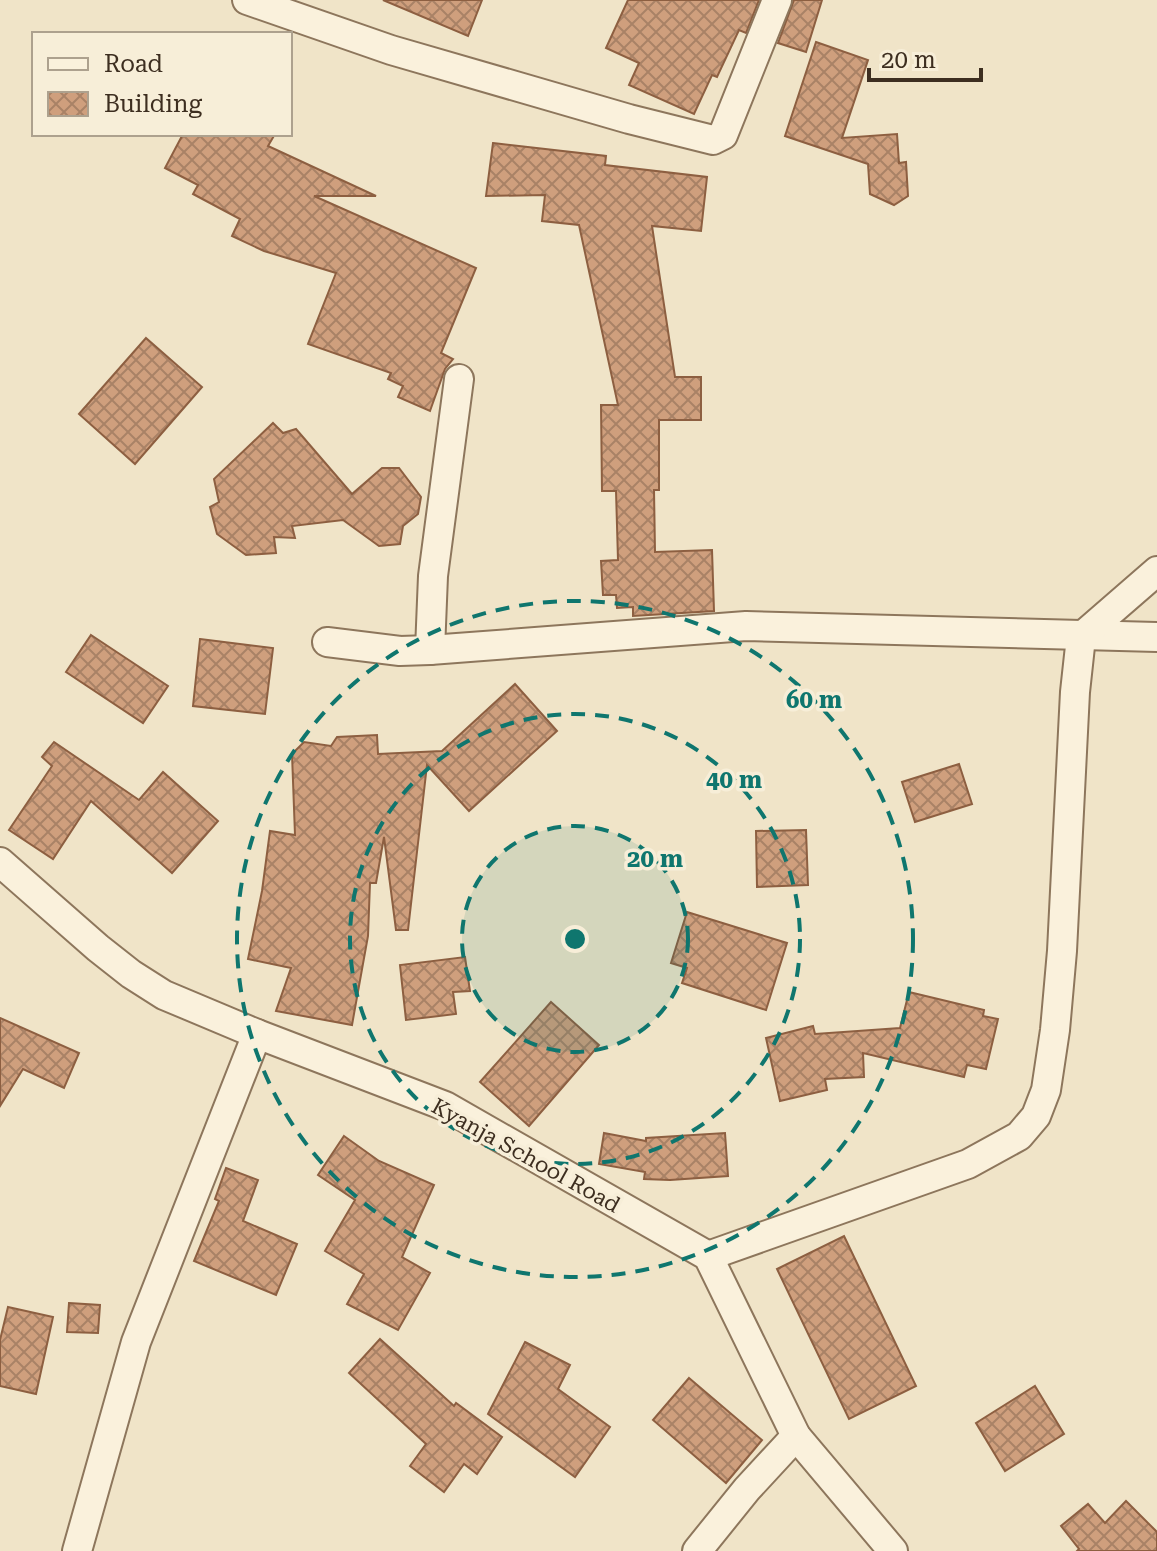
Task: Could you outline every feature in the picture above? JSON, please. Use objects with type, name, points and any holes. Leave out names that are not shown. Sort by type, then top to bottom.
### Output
[{"type":"street","points":[[247,0],[391,50],[643,123],[713,140],[723,135],[777,0]]},
{"type":"street","points":[[430,650],[433,576],[459,379]]},
{"type":"street","points":[[893,1551],[796,1436],[708,1256],[968,1164],[1019,1136],[1036,1116],[1046,1090],[1055,1030],[1081,637],[1157,571]]},
{"type":"street","points":[[327,642],[400,651],[430,650],[746,626],[1157,637]]},
{"type":"street","name":"Kyanja School Road","points":[[0,862],[131,974],[164,995],[445,1106],[708,1256]]},
{"type":"street","points":[[77,1551],[136,1342],[257,1034]]},
{"type":"street","points":[[697,1551],[747,1489],[796,1436]]},
{"type":"building","points":[[383,0],[482,0],[468,36]]},
{"type":"building","points":[[628,0],[759,0],[746,33],[739,30],[717,77],[712,75],[694,114],[629,85],[639,63],[606,48]]},
{"type":"building","points":[[794,0],[822,0],[806,52],[778,43]]},
{"type":"building","points":[[816,42],[868,60],[842,138],[897,134],[899,163],[906,162],[908,196],[894,205],[870,194],[868,164],[785,136]]},
{"type":"building","points":[[182,136],[274,136],[268,146],[376,196],[314,196],[476,268],[441,353],[453,359],[445,369],[430,411],[398,397],[403,386],[388,379],[391,373],[308,344],[336,273],[264,251],[232,236],[240,219],[193,194],[198,185],[165,168]]},
{"type":"building","points":[[493,143],[606,156],[605,165],[707,177],[701,231],[652,226],[675,377],[701,377],[701,420],[659,420],[659,490],[654,490],[655,552],[712,550],[714,611],[633,616],[633,607],[617,608],[616,595],[603,595],[601,561],[618,560],[616,491],[602,491],[601,405],[618,405],[579,225],[542,221],[545,195],[486,196]]},
{"type":"building","points":[[146,338],[202,387],[135,464],[79,414]]},
{"type":"building","points":[[273,423],[283,433],[296,429],[352,494],[382,468],[399,468],[421,497],[418,514],[403,526],[400,544],[379,546],[343,520],[292,526],[295,538],[274,537],[276,553],[246,555],[217,534],[210,507],[219,502],[214,479]]},
{"type":"building","points":[[91,635],[168,686],[143,723],[66,672]]},
{"type":"building","points":[[200,639],[273,648],[265,714],[193,706]]},
{"type":"building","points":[[515,684],[557,731],[469,811],[427,765],[408,930],[396,930],[384,837],[376,883],[370,883],[368,936],[352,1025],[276,1011],[291,968],[248,959],[270,831],[295,835],[292,754],[304,742],[331,746],[337,737],[377,735],[378,754],[442,751]]},
{"type":"building","points":[[54,742],[139,800],[163,772],[218,821],[172,873],[91,801],[53,859],[9,830],[52,766],[42,757]]},
{"type":"building","points":[[959,764],[972,804],[915,822],[902,782]]},
{"type":"building","points":[[806,830],[808,885],[757,887],[756,831]]},
{"type":"building","points":[[687,912],[787,943],[766,1010],[682,983],[687,968],[671,963]]},
{"type":"building","points":[[465,957],[470,991],[453,992],[456,1014],[406,1020],[400,965]]},
{"type":"building","points":[[909,992],[984,1010],[983,1016],[998,1019],[986,1069],[967,1065],[964,1077],[863,1053],[864,1077],[825,1079],[827,1090],[780,1101],[766,1038],[813,1026],[815,1034],[900,1028]]},
{"type":"building","points":[[551,1002],[599,1045],[529,1126],[480,1082]]},
{"type":"building","points":[[0,1018],[79,1053],[64,1088],[23,1069],[0,1106]]},
{"type":"building","points":[[604,1133],[646,1141],[646,1138],[725,1133],[728,1176],[644,1179],[645,1172],[599,1164]]},
{"type":"building","points":[[344,1136],[379,1161],[434,1185],[402,1257],[430,1273],[398,1330],[347,1304],[364,1274],[325,1251],[355,1200],[318,1175]]},
{"type":"building","points":[[226,1168],[258,1180],[243,1221],[297,1244],[276,1295],[194,1261],[219,1201],[215,1199]]},
{"type":"building","points":[[844,1236],[916,1386],[849,1419],[777,1269]]},
{"type":"building","points":[[69,1303],[100,1305],[98,1333],[67,1332]]},
{"type":"building","points":[[8,1307],[53,1317],[36,1394],[0,1386],[0,1340]]},
{"type":"building","points":[[380,1339],[454,1406],[456,1403],[502,1437],[477,1474],[464,1464],[444,1492],[410,1466],[426,1444],[349,1373]]},
{"type":"building","points":[[525,1342],[570,1365],[558,1389],[610,1427],[575,1477],[488,1414]]},
{"type":"building","points":[[689,1378],[762,1440],[726,1483],[653,1420]]},
{"type":"building","points":[[1035,1386],[1064,1434],[1005,1471],[976,1423]]},
{"type":"building","points":[[1126,1501],[1157,1532],[1157,1551],[1077,1551],[1079,1549],[1061,1526],[1088,1504],[1105,1523]]}]
